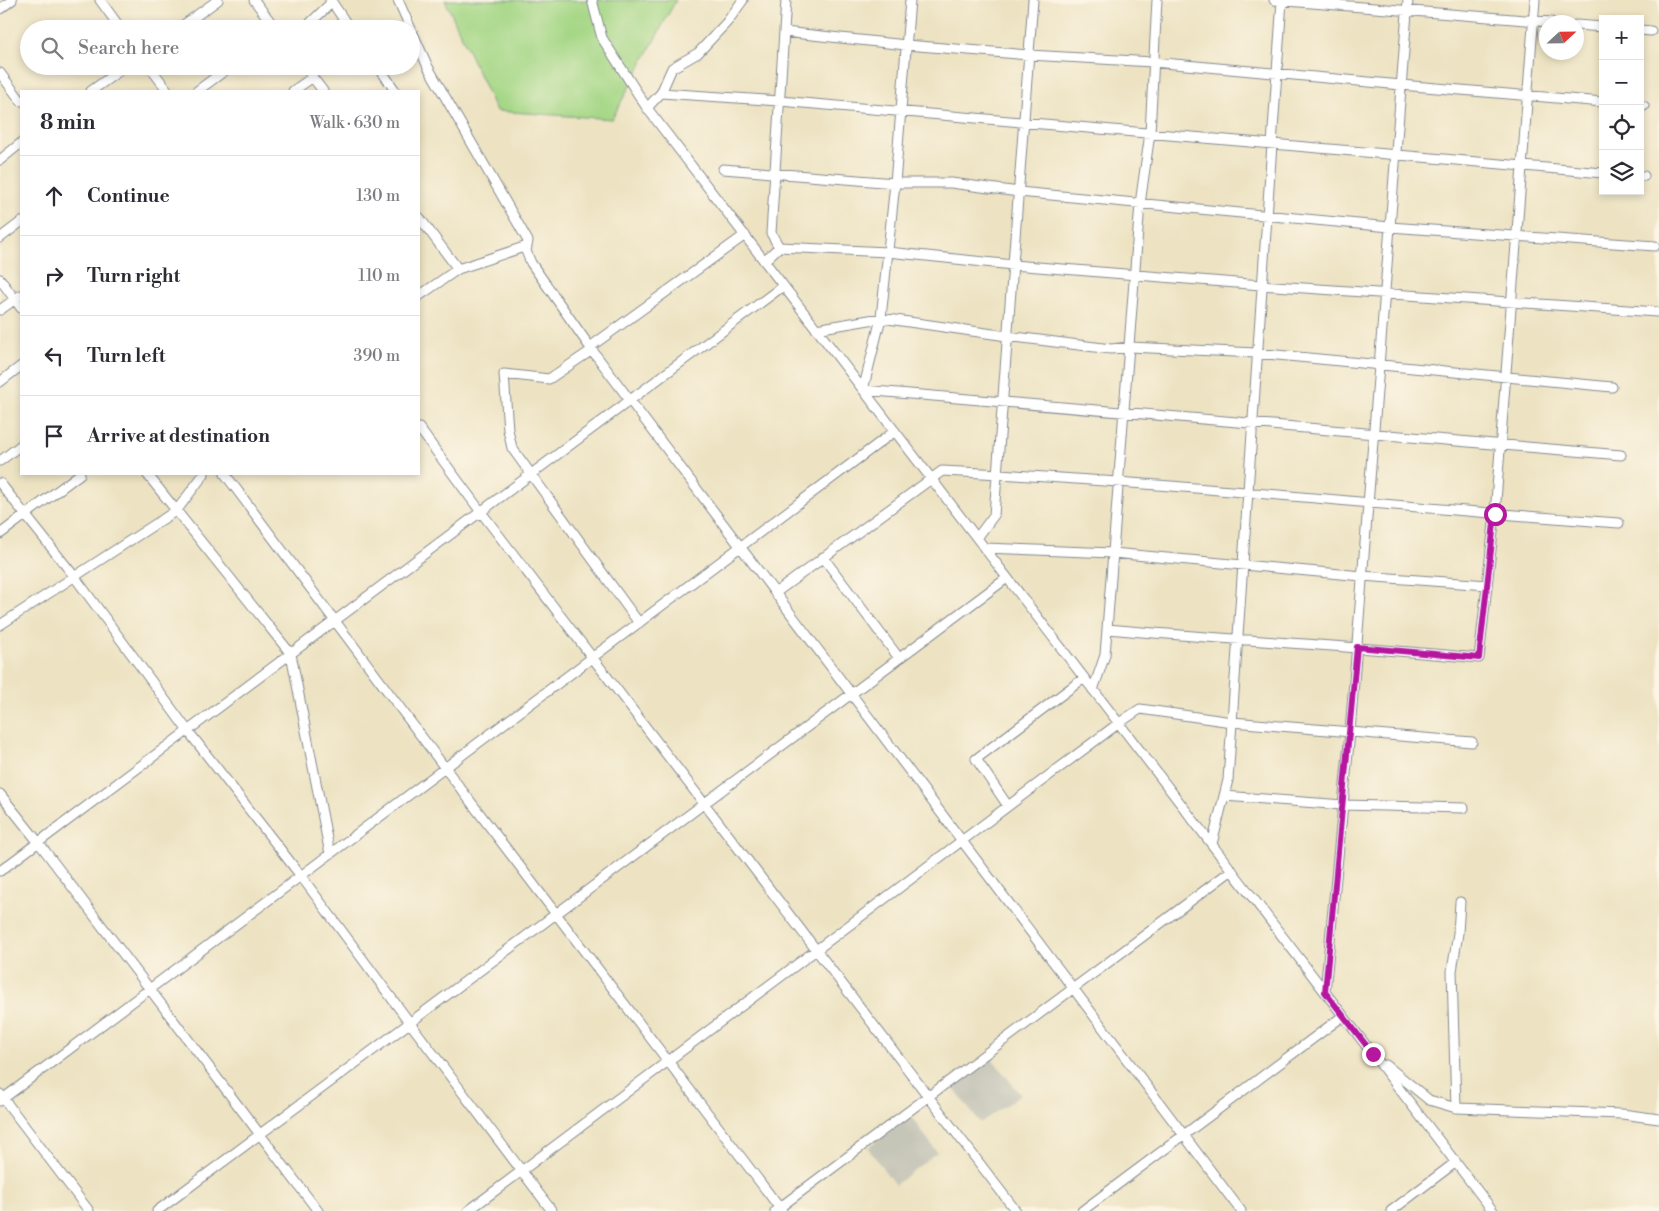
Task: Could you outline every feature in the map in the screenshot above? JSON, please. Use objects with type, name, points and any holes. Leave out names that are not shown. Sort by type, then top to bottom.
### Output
[{"type":"street","points":[[0,9],[12,0]]},
{"type":"street","points":[[100,0],[114,20]]},
{"type":"street","points":[[190,20],[218,0]]},
{"type":"street","points":[[254,0],[269,20]]},
{"type":"street","points":[[398,0],[407,20]]},
{"type":"street","points":[[592,0],[602,38],[647,108],[1493,1211]]},
{"type":"street","points":[[647,108],[661,93],[672,68],[698,53],[727,22],[743,0]]},
{"type":"street","points":[[779,247],[771,233],[786,0]]},
{"type":"street","points":[[863,390],[881,318],[895,183],[910,0]]},
{"type":"street","points":[[977,538],[994,515],[1033,0]]},
{"type":"street","points":[[1093,690],[1105,655],[1140,204],[1150,133],[1157,0]]},
{"type":"street","points":[[1274,0],[1539,21]]},
{"type":"street","points":[[1212,844],[1228,780],[1251,423],[1282,0]]},
{"type":"street","points":[[1325,992],[1350,732],[1408,0]]},
{"type":"street","points":[[1107,629],[1479,658],[1495,514],[1535,0]]},
{"type":"street","points":[[313,20],[331,1],[344,20]]},
{"type":"street","points":[[1584,26],[1599,27]]},
{"type":"street","points":[[1644,30],[1651,31]]},
{"type":"street","points":[[784,32],[906,45],[1029,55],[1153,62],[1599,102]]},
{"type":"street","points":[[420,48],[428,66],[528,241],[526,250],[531,263],[591,348],[1241,1211]]},
{"type":"street","points":[[0,73],[3,84],[20,100]]},
{"type":"street","points":[[92,90],[113,75]]},
{"type":"street","points":[[156,75],[167,90]]},
{"type":"street","points":[[198,90],[219,75]]},
{"type":"street","points":[[384,75],[393,90]]},
{"type":"street","points":[[295,90],[313,77],[322,90]]},
{"type":"street","points":[[661,93],[780,101],[1599,173]]},
{"type":"street","points":[[0,160],[20,144]]},
{"type":"street","points":[[724,169],[895,183],[951,183],[1019,192],[1390,227],[1655,246]]},
{"type":"street","points":[[420,221],[458,270]]},
{"type":"street","points":[[0,238],[20,223]]},
{"type":"street","points":[[639,623],[512,448],[508,430],[504,374],[549,379],[745,236]]},
{"type":"street","points":[[420,295],[458,270],[527,246]]},
{"type":"street","points":[[764,261],[779,247],[888,252],[1013,265],[1261,285],[1656,312]]},
{"type":"street","points":[[0,279],[18,297],[0,310]]},
{"type":"street","points":[[0,871],[783,286]]},
{"type":"street","points":[[816,329],[881,318],[1112,349],[1130,347],[1256,353],[1379,363],[1612,387]]},
{"type":"street","points":[[0,382],[20,367]]},
{"type":"street","points":[[863,390],[1621,455]]},
{"type":"street","points":[[420,429],[592,658],[1016,1211]]},
{"type":"street","points":[[89,1211],[1,1098],[150,989],[895,431]]},
{"type":"street","points":[[0,461],[20,446]]},
{"type":"street","points":[[775,593],[942,471],[1119,482],[1619,523]]},
{"type":"street","points":[[0,534],[79,475]]},
{"type":"street","points":[[148,475],[291,654],[330,854]]},
{"type":"street","points":[[0,625],[176,510],[203,475]]},
{"type":"street","points":[[226,475],[779,1210],[1232,870]]},
{"type":"street","points":[[0,482],[74,576],[188,731],[301,876],[552,1211]]},
{"type":"street","points":[[984,548],[1114,553],[1362,576],[1488,585]]},
{"type":"street","points":[[823,557],[899,658]]},
{"type":"street","points":[[158,1211],[1007,578]]},
{"type":"street","points":[[1008,806],[976,759],[1084,678]]},
{"type":"street","points":[[468,1211],[1140,709],[1232,722],[1472,742]]},
{"type":"street","points":[[0,794],[318,1211]]},
{"type":"street","points":[[1224,796],[1343,805],[1464,808]]},
{"type":"street","points":[[1456,1108],[1452,971],[1458,933],[1460,902]]},
{"type":"street","points":[[1082,1211],[1343,1016]]},
{"type":"street","points":[[1373,1054],[1429,1100],[1456,1108],[1622,1114],[1659,1119]]},
{"type":"street","points":[[1391,1211],[1456,1162]]},
{"type":"shaded area","points":[[990,1056],[1021,1095],[980,1123],[951,1085]]},
{"type":"shaded area","points":[[910,1115],[937,1152],[895,1185],[868,1148]]},
{"type":"green space","points":[[445,0],[676,0],[612,119],[496,111]]},
{"type":"route","points":[[1373,1054],[1325,992],[1357,647],[1479,658],[1495,514]]}]
